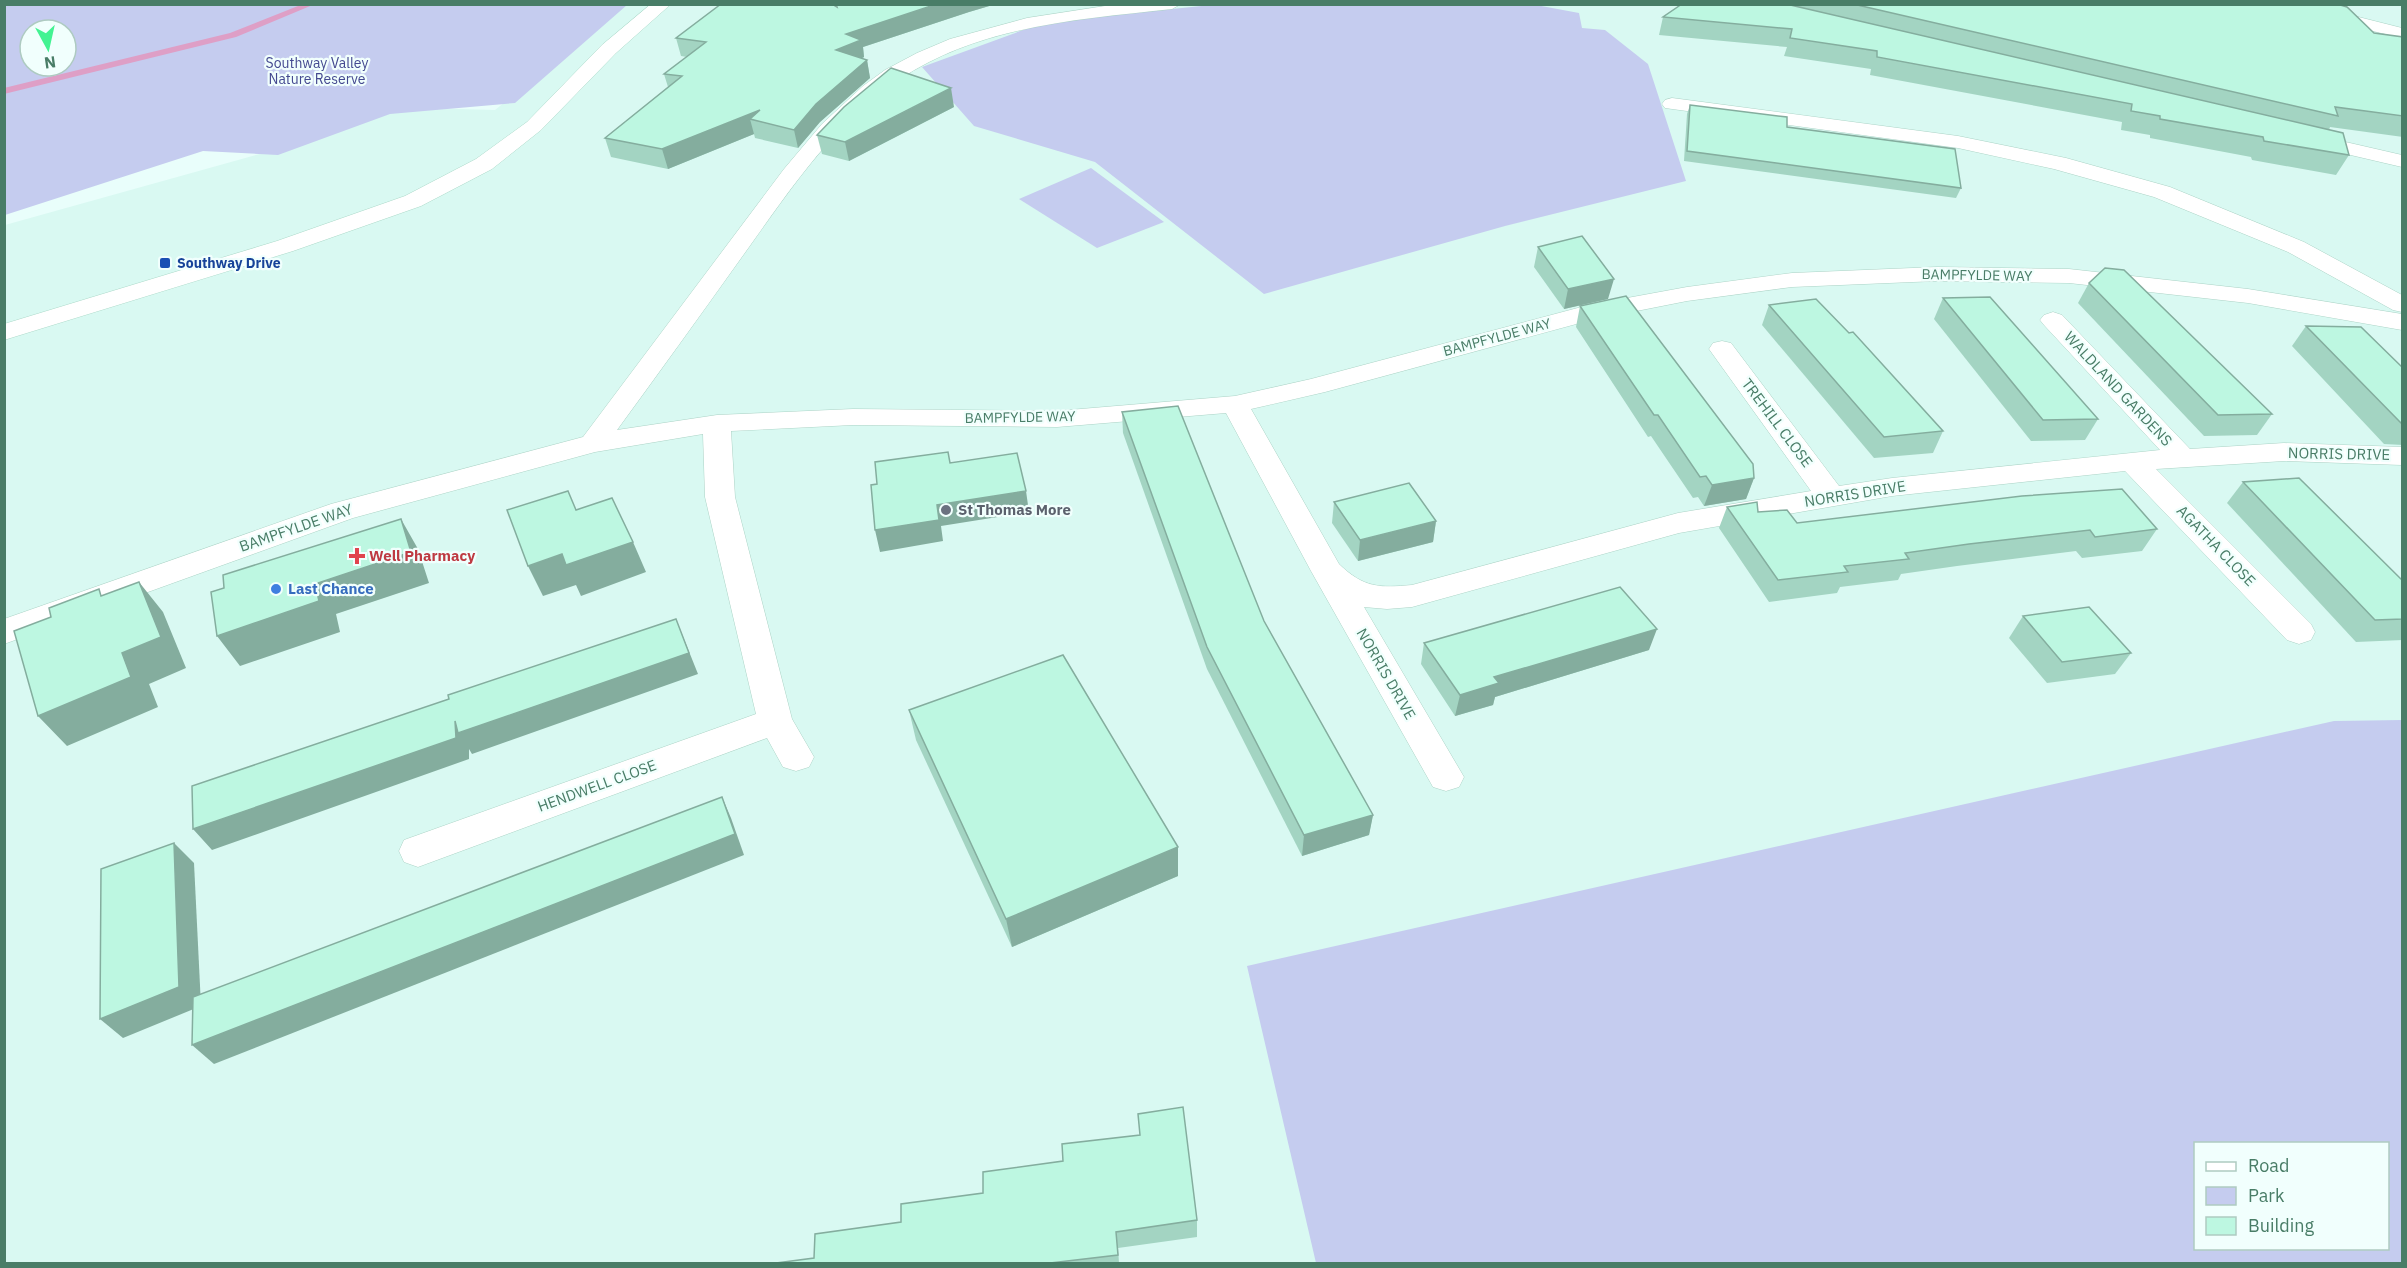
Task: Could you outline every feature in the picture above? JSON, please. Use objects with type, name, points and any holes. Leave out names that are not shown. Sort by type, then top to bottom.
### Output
[{"type":"street","points":[[4,332],[285,246],[413,201],[484,164],[534,126],[602,56],[656,10],[674,4]]},
{"type":"street","points":[[593,443],[787,181],[852,103],[892,74],[939,51],[992,33],[1064,15],[1172,4]]},
{"type":"street","points":[[2293,5],[2403,33]]},
{"type":"street","points":[[1672,104],[1966,143],[2058,163],[2162,192],[2296,247],[2403,305]]},
{"type":"street","points":[[2278,132],[2403,161]]},
{"type":"street","name":"BAMPFYLDE WAY","points":[[4,632],[342,511],[593,443],[717,423],[853,417],[1057,419],[1235,404],[1315,386],[1589,313],[1687,294],[1792,280],[1937,274],[2069,276],[2248,296],[2403,322]]},
{"type":"street","name":"WALDLAND GARDENS","points":[[2053,320],[2183,458]]},
{"type":"street","name":"TREHILL CLOSE","points":[[1722,350],[1832,498]]},
{"type":"street","name":"NORRIS DRIVE","points":[[1235,404],[1327,571],[1446,777]]},
{"type":"street","points":[[717,423],[720,497],[776,721],[796,756]]},
{"type":"street","name":"NORRIS DRIVE","points":[[1327,571],[1358,595],[1389,599],[1412,596],[1678,523],[1892,487],[2132,461],[2284,452],[2403,456]]},
{"type":"street","name":"AGATHA CLOSE","points":[[2132,461],[2299,632]]},
{"type":"street","name":"HENDWELL CLOSE","points":[[418,851],[776,721]]},
{"type":"shaded area","points":[[625,5],[2402,5],[2402,1263],[5,1264],[5,225],[270,151],[387,107],[495,110]]},
{"type":"green space","points":[[1221,4],[1536,5],[1579,13],[1582,28],[1605,30],[1648,64],[1686,181],[1505,226],[1264,294],[1095,162],[974,126],[922,67],[1045,22]]},
{"type":"green space","name":"Southway Valley Nature Reserve","points":[[4,5],[627,5],[515,103],[390,114],[278,155],[203,151],[5,215]]},
{"type":"green space","points":[[1091,168],[1164,222],[1097,248],[1019,199]]},
{"type":"green space","points":[[2402,720],[2402,1263],[1316,1263],[1247,966],[2334,721]]},
{"type":"building","points":[[721,4],[832,4],[837,7],[836,4],[937,4],[846,34],[861,40],[836,50],[867,60],[816,104],[794,130],[750,119],[760,110],[662,149],[605,138],[682,76],[664,74],[706,42],[676,38]]},
{"type":"building","points":[[1682,4],[1786,4],[2343,133],[2349,155],[2264,141],[2263,137],[2160,119],[2160,116],[2131,111],[2132,104],[1877,57],[1877,51],[1790,38],[1792,29],[1663,17]]},
{"type":"building","points":[[1853,4],[2337,4],[2347,7],[2374,33],[2403,37],[2403,116],[2335,107],[2338,116]]},
{"type":"building","points":[[891,68],[951,88],[845,142],[817,135],[844,107]]},
{"type":"building","points":[[1690,105],[1787,117],[1787,127],[1955,149],[1961,188],[1687,151]]},
{"type":"building","points":[[1582,236],[1614,279],[1568,289],[1538,247]]},
{"type":"building","points":[[2105,268],[2124,270],[2272,414],[2218,415],[2089,283]]},
{"type":"building","points":[[1626,296],[1753,464],[1754,478],[1712,485],[1706,476],[1700,477],[1658,415],[1654,415],[1580,306]]},
{"type":"building","points":[[1990,297],[2098,419],[2043,420],[1943,298]]},
{"type":"building","points":[[1816,299],[1849,333],[1853,332],[1943,431],[1884,437],[1769,305]]},
{"type":"building","points":[[2306,326],[2361,327],[2403,368],[2403,423],[2401,423]]},
{"type":"building","points":[[1178,406],[1264,621],[1373,815],[1304,835],[1207,647],[1122,412]]},
{"type":"building","points":[[948,452],[950,463],[1017,453],[1026,491],[937,505],[939,520],[875,530],[871,485],[877,484],[875,462]]},
{"type":"building","points":[[2299,478],[2403,581],[2403,619],[2375,620],[2243,482]]},
{"type":"building","points":[[1409,483],[1436,521],[1360,540],[1334,502]]},
{"type":"building","points":[[2122,489],[2157,529],[2095,537],[2090,530],[1969,544],[1905,553],[1909,559],[1844,566],[1848,572],[1778,580],[1727,507],[1757,502],[1758,512],[1787,510],[1797,523],[2022,496]]},
{"type":"building","points":[[568,491],[576,510],[612,498],[633,542],[566,565],[562,554],[528,566],[507,510]]},
{"type":"building","points":[[401,519],[411,552],[315,584],[319,601],[217,636],[211,592],[224,588],[223,575]]},
{"type":"building","points":[[139,582],[161,637],[122,653],[131,677],[38,716],[14,631],[51,617],[49,608],[99,589],[101,596]]},
{"type":"building","points":[[1620,587],[1657,629],[1494,677],[1499,683],[1460,695],[1424,643]]},
{"type":"building","points":[[2089,607],[2131,653],[2062,662],[2023,616]]},
{"type":"building","points":[[676,619],[689,653],[458,733],[455,721],[456,738],[193,829],[192,786],[449,699],[448,695]]},
{"type":"building","points":[[1063,655],[1178,847],[1006,919],[909,710]]},
{"type":"building","points":[[722,797],[735,834],[192,1045],[193,997]]},
{"type":"building","points":[[174,843],[179,987],[100,1019],[101,869]]},
{"type":"building","points":[[1183,1107],[1197,1220],[1116,1232],[1118,1255],[1050,1263],[776,1263],[814,1258],[815,1234],[901,1222],[901,1204],[983,1193],[983,1172],[1063,1161],[1062,1144],[1140,1135],[1138,1114]]},
{"type":"waterway","points":[[4,91],[233,35],[311,4]]},
{"type":"place","name":"Southway Drive","points":[[165,263]]},
{"type":"place","name":"St Thomas More","points":[[946,510]]},
{"type":"place","name":"Well Pharmacy","points":[[357,556]]},
{"type":"place","name":"Last Chance","points":[[276,589]]}]
